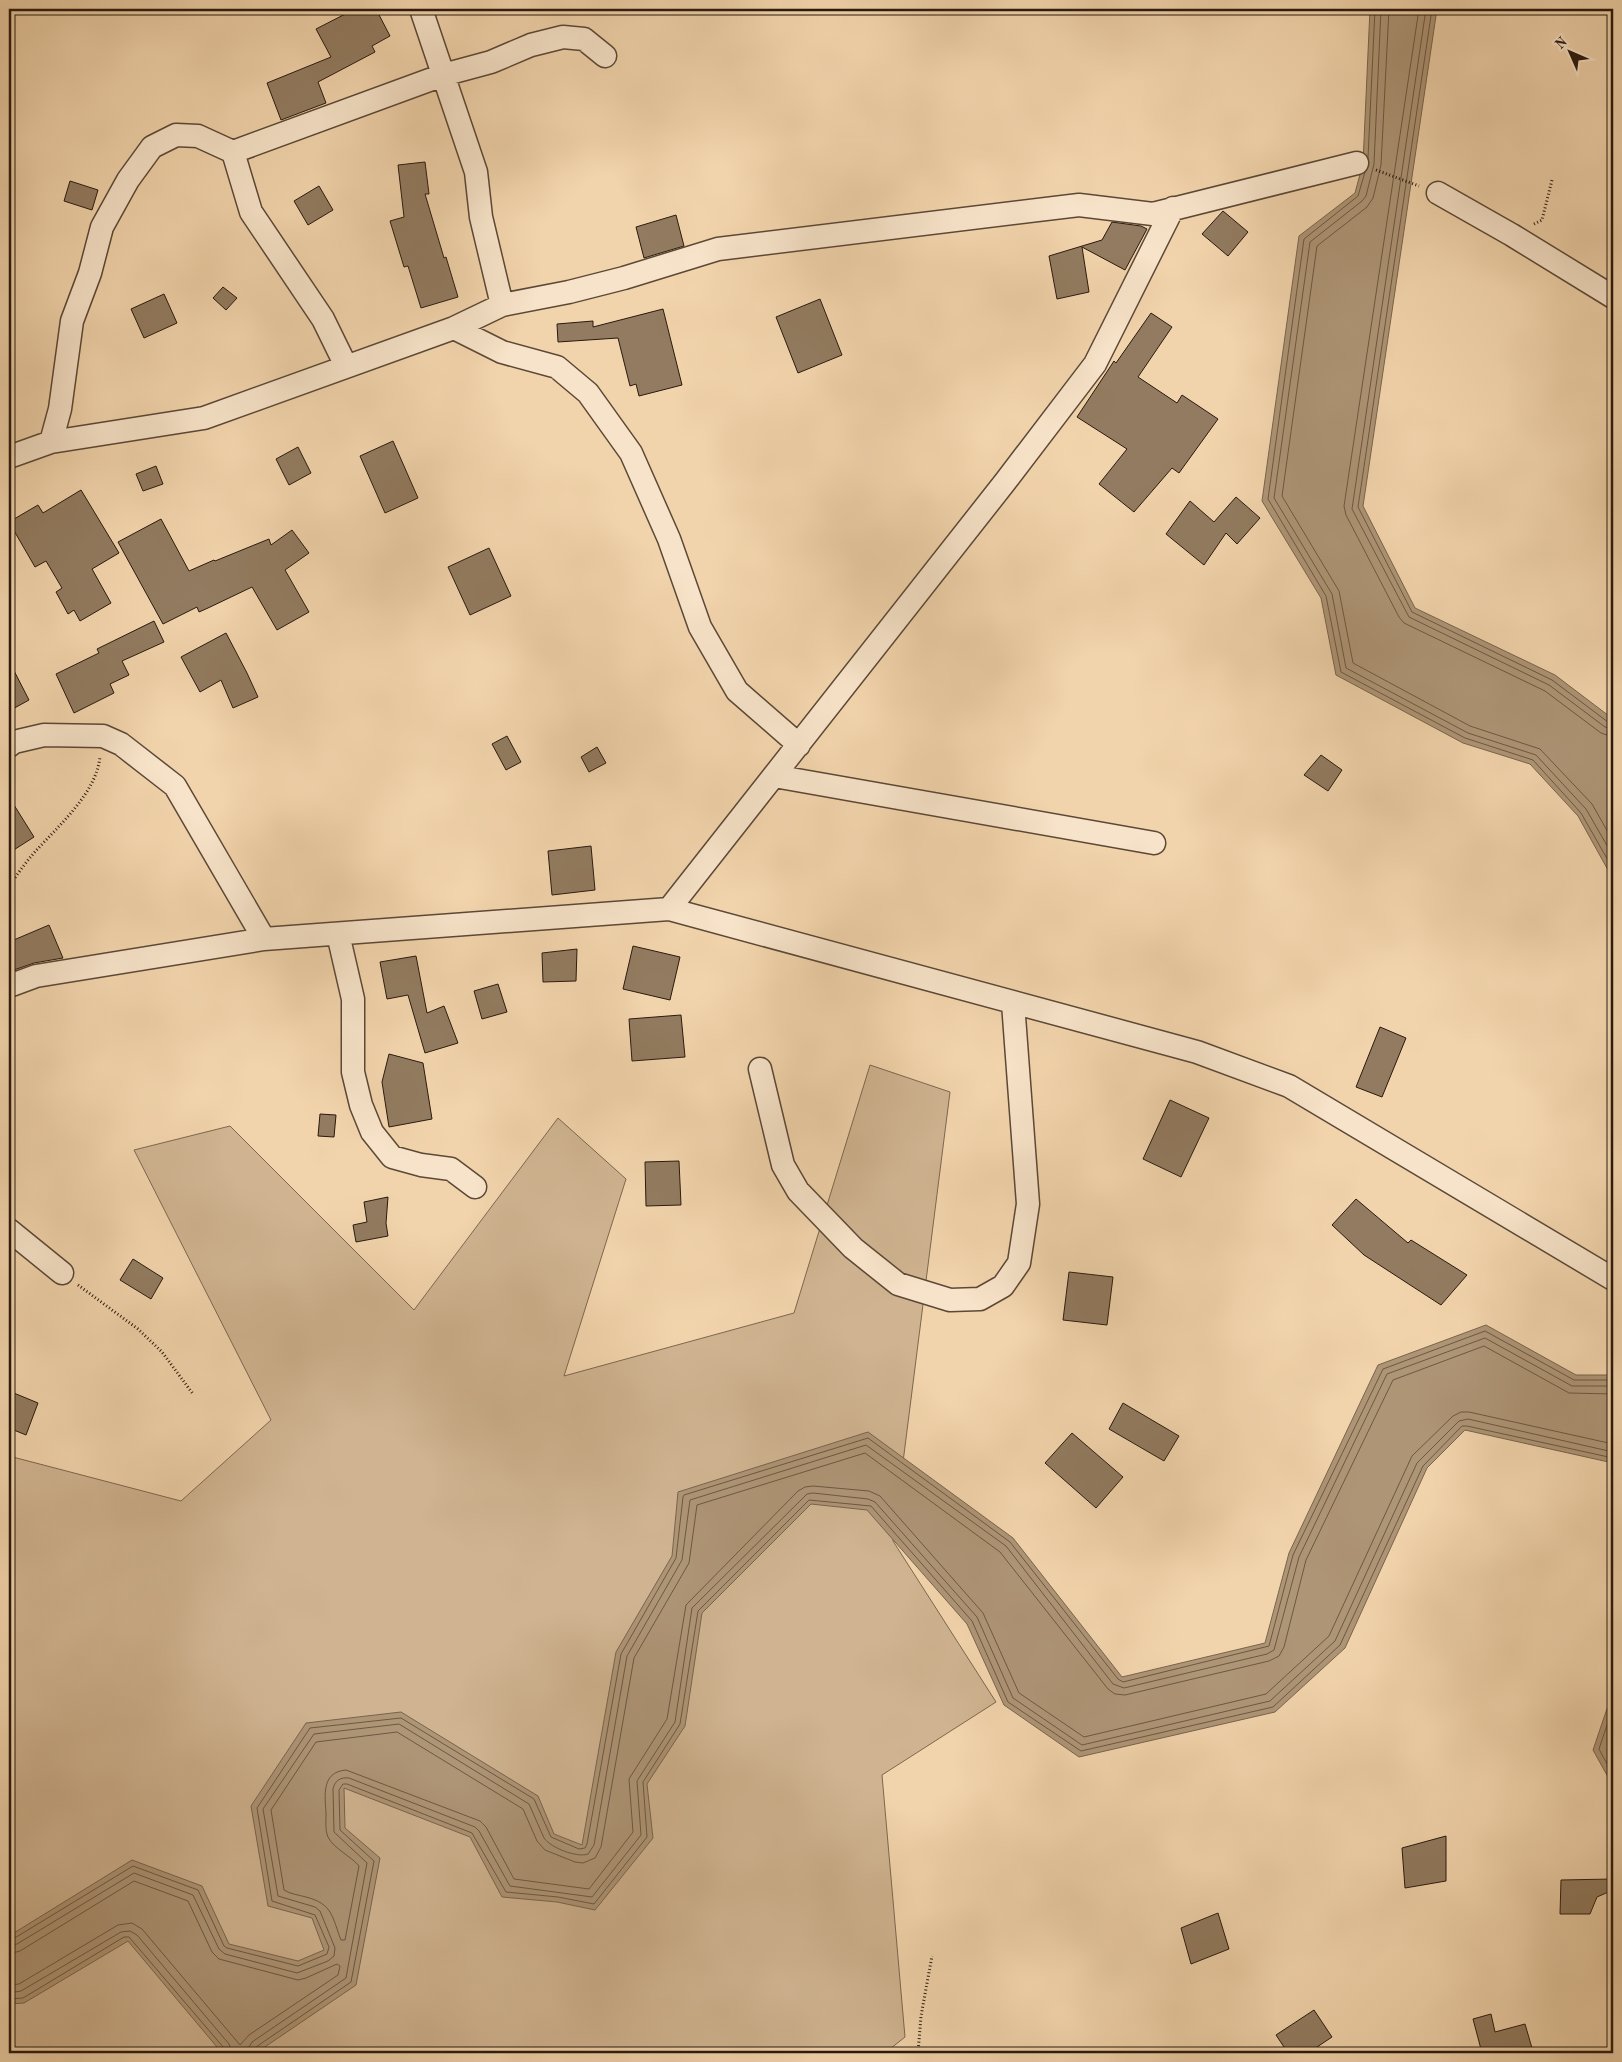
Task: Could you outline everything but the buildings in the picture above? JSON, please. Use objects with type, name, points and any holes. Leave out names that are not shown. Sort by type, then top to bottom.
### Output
[{"type":"street","points":[[420,9],[476,172],[480,217],[502,305]]},
{"type":"street","points":[[51,442],[60,409],[72,320],[90,273],[102,227],[128,180],[152,147],[176,135],[198,136],[233,152],[443,75],[490,62],[531,45],[564,37],[584,39],[605,56]]},
{"type":"street","points":[[233,152],[250,212],[323,319],[346,366]]},
{"type":"street","points":[[9,458],[51,442],[204,418],[454,328],[502,305],[569,292],[624,278],[718,249],[1080,205],[1153,214],[1357,163]]},
{"type":"street","points":[[1438,193],[1512,235],[1613,297]]},
{"type":"street","points":[[669,910],[999,490],[1095,364],[1173,208]]},
{"type":"street","points":[[454,328],[502,352],[557,368],[588,393],[631,453],[669,539],[700,628],[737,691],[799,745]]},
{"type":"street","points":[[9,746],[14,742],[44,735],[103,736],[120,744],[175,786],[264,939]]},
{"type":"street","points":[[774,776],[1154,843]]},
{"type":"street","points":[[9,986],[36,976],[264,939],[669,910],[1197,1052],[1289,1086],[1613,1279]]},
{"type":"street","points":[[338,934],[353,999],[353,1072],[361,1105],[372,1132],[392,1157],[421,1165],[451,1169],[475,1187]]},
{"type":"street","points":[[760,1069],[783,1165],[798,1191],[853,1248],[898,1284],[950,1300],[980,1299],[1003,1286],[1019,1263],[1028,1204],[1013,1003]]},
{"type":"street","points":[[9,1230],[62,1273]]},
{"type":"path","points":[[1357,163],[1438,193]]},
{"type":"path","points":[[1512,235],[1542,220],[1552,180]]},
{"type":"path","points":[[9,886],[33,854],[53,834],[88,791],[99,768],[103,736]]},
{"type":"path","points":[[62,1273],[138,1328],[162,1352],[193,1394]]},
{"type":"path","points":[[918,2053],[921,2016],[932,1956]]},
{"type":"shaded area","points":[[870,1065],[950,1092],[893,1541],[996,1702],[882,1775],[905,2037],[885,2053],[9,2053],[9,1456],[181,1501],[271,1420],[134,1150],[230,1126],[414,1310],[558,1118],[626,1179],[564,1376],[794,1313]]},
{"type":"water","points":[[1370,9],[1437,9],[1363,506],[1415,608],[1555,675],[1613,719],[1613,879],[1578,816],[1530,764],[1463,743],[1336,675],[1321,598],[1262,501],[1299,236],[1355,193],[1363,163]]},
{"type":"water","points":[[1486,1325],[1576,1375],[1613,1375],[1613,1463],[1465,1430],[1427,1468],[1345,1648],[1275,1712],[1079,1757],[1004,1705],[967,1624],[867,1510],[811,1504],[702,1613],[685,1726],[647,1784],[653,1838],[595,1910],[557,1902],[502,1897],[470,1837],[344,1788],[345,1828],[380,1858],[356,1985],[256,2053],[222,2053],[128,1941],[24,2003],[9,2004],[9,1936],[132,1860],[202,1886],[229,1944],[298,1961],[324,1950],[312,1918],[268,1906],[251,1806],[306,1723],[401,1712],[538,1796],[554,1834],[582,1845],[616,1652],[672,1556],[678,1492],[868,1432],[1013,1538],[1122,1677],[1265,1643],[1289,1553],[1378,1365]]},
{"type":"water","points":[[1613,1691],[1613,1786],[1593,1750]]}]
